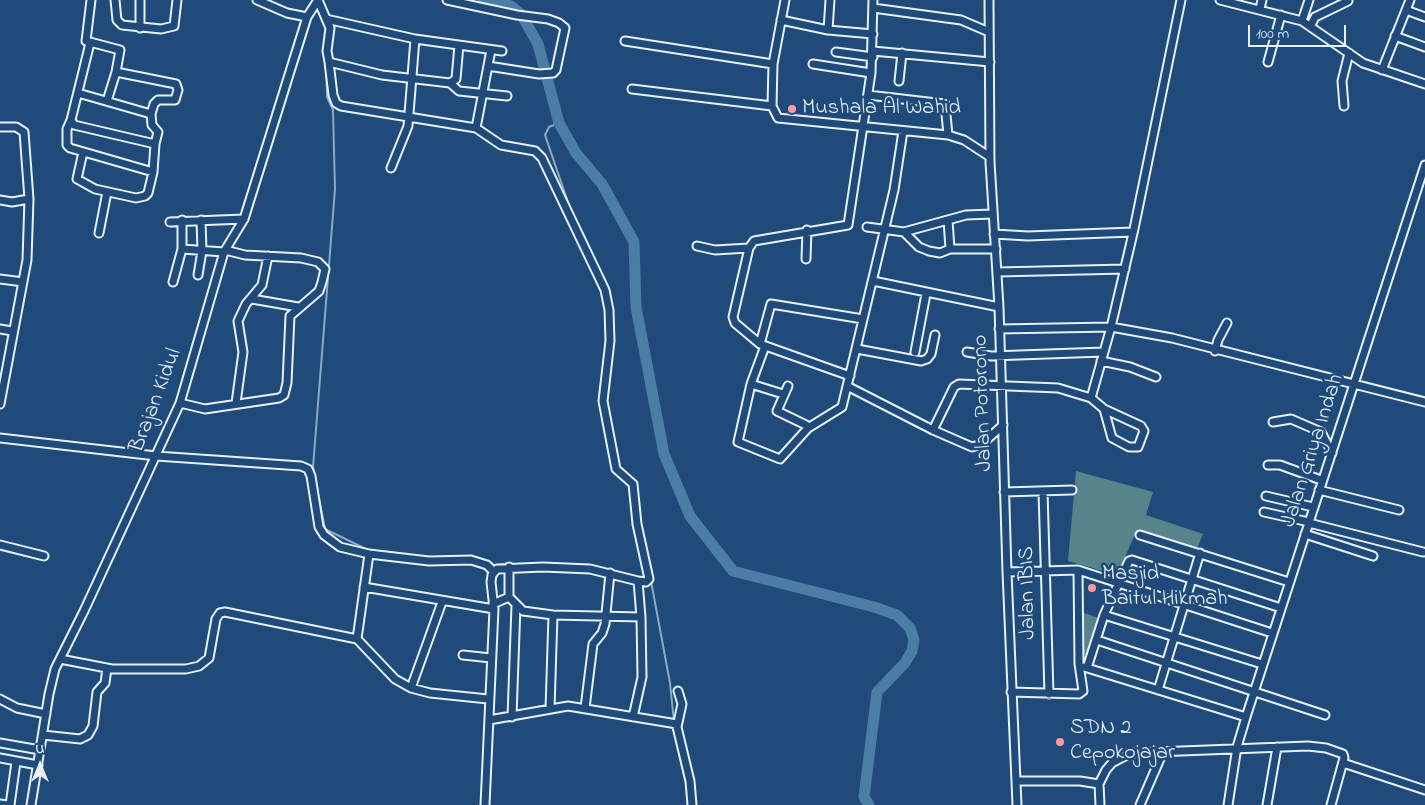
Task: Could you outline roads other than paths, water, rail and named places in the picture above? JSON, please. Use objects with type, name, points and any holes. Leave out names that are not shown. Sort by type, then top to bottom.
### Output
[{"type":"street","points":[[91,0],[86,41],[120,50],[116,72],[107,101]]},
{"type":"street","points":[[115,0],[118,22],[122,25],[140,28],[172,28],[176,23],[177,0]]},
{"type":"street","points":[[140,0],[140,28]]},
{"type":"street","points":[[258,0],[287,13],[307,17]]},
{"type":"street","points":[[318,0],[330,28],[327,51],[330,86],[336,103],[341,106],[476,128],[501,144],[539,152],[605,290],[609,310],[610,341],[603,401],[616,469],[632,484],[637,524],[648,579],[646,582],[638,581],[610,572],[553,567],[509,567],[497,569],[494,572],[491,582],[494,606],[488,700],[486,805]]},
{"type":"street","name":"Brajan Kidul","points":[[31,805],[51,682],[180,403],[225,251],[244,219],[307,17],[315,8],[318,0]]},
{"type":"street","points":[[447,0],[517,16],[548,20],[559,23],[565,28],[556,70],[553,73],[539,74],[488,66]]},
{"type":"street","points":[[785,0],[772,64],[772,106],[778,118],[948,135],[964,140],[990,157]]},
{"type":"street","points":[[828,30],[830,0]]},
{"type":"street","points":[[850,376],[763,345],[733,321],[749,248],[757,240],[807,230],[848,225],[865,127],[873,54],[873,0]]},
{"type":"street","name":"Jalan Potorono","points":[[989,0],[990,157],[998,272],[999,355],[1002,387],[1011,692],[1017,805]]},
{"type":"street","points":[[1091,398],[1125,269],[1181,0]]},
{"type":"street","points":[[1220,0],[1302,21],[1311,25],[1363,63],[1425,84]]},
{"type":"street","points":[[1260,9],[1262,0]]},
{"type":"street","points":[[1302,21],[1308,0]]},
{"type":"street","points":[[1382,70],[1410,0]]},
{"type":"street","points":[[1311,25],[1315,17],[1348,1]]},
{"type":"street","points":[[873,8],[962,20],[989,32]]},
{"type":"street","points":[[1406,10],[1425,17]]},
{"type":"street","points":[[1268,62],[1281,15]]},
{"type":"street","points":[[326,19],[415,39],[502,51]]},
{"type":"street","points":[[781,20],[828,30],[873,34]]},
{"type":"street","points":[[1395,36],[1425,47]]},
{"type":"street","points":[[391,168],[402,144],[408,116],[413,79],[415,39]]},
{"type":"street","points":[[625,41],[772,64]]},
{"type":"street","points":[[90,43],[71,120],[67,129],[67,145],[84,152],[154,172]]},
{"type":"street","points":[[329,62],[354,70],[413,79],[450,82],[456,79],[459,46]]},
{"type":"street","points":[[476,128],[491,50]]},
{"type":"street","points":[[836,52],[902,54],[990,62]]},
{"type":"street","points":[[1344,106],[1342,81],[1350,53]]},
{"type":"street","points":[[899,81],[902,54]]},
{"type":"street","points":[[813,64],[871,72]]},
{"type":"street","points":[[84,152],[77,179],[95,189],[136,198],[148,193],[154,172],[155,144],[158,132],[152,124],[151,114],[154,104],[158,100],[174,100],[178,86],[116,72]]},
{"type":"street","points":[[450,82],[459,91],[508,96]]},
{"type":"street","points":[[632,89],[772,106]]},
{"type":"street","points":[[78,93],[151,114]]},
{"type":"street","points":[[868,95],[945,104],[948,135]]},
{"type":"street","points":[[71,120],[74,125],[155,144]]},
{"type":"street","points":[[0,126],[16,127],[24,132],[29,199],[27,260],[12,331],[0,404]]},
{"type":"street","points":[[863,319],[772,304],[738,442],[780,459],[808,428],[839,411],[857,349],[894,190],[903,131]]},
{"type":"street","name":"Jalan Griya Indah","points":[[1228,805],[1237,748],[1262,664],[1425,165]]},
{"type":"street","points":[[99,233],[107,192]]},
{"type":"street","points":[[0,200],[12,202],[29,199]]},
{"type":"street","points":[[867,227],[904,232],[966,215],[993,214]]},
{"type":"street","points":[[170,222],[182,220],[244,219]]},
{"type":"street","points":[[173,282],[182,249],[182,220]]},
{"type":"street","points":[[198,275],[202,251],[201,220]]},
{"type":"street","points":[[948,220],[950,250]]},
{"type":"street","points":[[806,259],[807,230]]},
{"type":"street","points":[[904,232],[919,247],[940,253],[950,250],[996,250]]},
{"type":"street","points":[[994,234],[1028,236],[1133,232]]},
{"type":"street","points":[[697,246],[715,250],[749,248]]},
{"type":"street","points":[[180,403],[205,409],[279,398],[284,395],[287,383],[288,324],[290,316],[298,307],[310,301],[319,291],[325,273],[323,265],[308,259],[182,249]]},
{"type":"street","points":[[236,403],[244,352],[238,321],[246,304],[262,285],[268,256]]},
{"type":"street","points":[[998,272],[1125,269]]},
{"type":"street","points":[[0,279],[23,282]]},
{"type":"street","points":[[873,281],[926,294],[999,307]]},
{"type":"street","points":[[916,352],[926,294]]},
{"type":"street","points":[[252,299],[298,307]]},
{"type":"street","points":[[1215,351],[1218,340],[1227,324]]},
{"type":"street","points":[[999,329],[1111,327],[1172,338],[1215,351],[1425,402]]},
{"type":"street","points":[[0,329],[12,331]]},
{"type":"street","points":[[857,349],[921,361],[927,359],[931,354],[935,335]]},
{"type":"street","points":[[967,352],[999,355],[1104,352]]},
{"type":"street","points":[[1101,361],[1130,367],[1156,377]]},
{"type":"street","points":[[751,384],[783,394]]},
{"type":"street","points":[[932,430],[954,387],[959,384],[1058,388],[1091,398],[1104,409],[1141,426],[1144,431],[1138,447],[1129,447],[1112,438],[1104,409]]},
{"type":"street","points":[[788,386],[776,409],[777,412],[806,425]]},
{"type":"street","points":[[847,386],[932,430],[972,447],[982,444],[1003,425]]},
{"type":"street","points":[[1272,422],[1291,419],[1321,432],[1332,453]]},
{"type":"street","points":[[0,438],[156,456],[301,466],[308,469],[311,476],[319,527],[324,535],[340,547],[368,554],[429,561],[471,560],[487,565],[494,572]]},
{"type":"street","points":[[1268,465],[1280,465],[1322,480]]},
{"type":"street","points":[[1004,492],[1072,490]]},
{"type":"street","points":[[1319,490],[1399,510]]},
{"type":"street","name":"Jalan IBIS","points":[[1043,491],[1049,694]]},
{"type":"street","points":[[1266,496],[1313,507]]},
{"type":"street","points":[[1264,512],[1423,552]]},
{"type":"street","points":[[1305,534],[1373,556]]},
{"type":"street","points":[[1140,535],[1289,582]]},
{"type":"street","points":[[0,545],[44,556]]},
{"type":"street","points":[[358,639],[368,554]]},
{"type":"street","points":[[1158,690],[1200,554]]},
{"type":"street","points":[[1087,668],[1104,616],[1126,564],[1132,560],[1281,608]]},
{"type":"street","points":[[509,567],[509,598],[523,611],[553,615],[642,617]]},
{"type":"street","points":[[1011,692],[1082,693],[1079,664],[1078,570]]},
{"type":"street","points":[[1007,572],[1078,570],[1184,606],[1272,633]]},
{"type":"street","points":[[585,708],[592,644],[602,633],[606,615],[610,572]]},
{"type":"street","points":[[633,717],[642,676],[642,617],[638,581]]},
{"type":"street","points":[[364,587],[442,602],[494,606],[509,598]]},
{"type":"street","points":[[411,688],[442,602]]},
{"type":"street","points":[[512,717],[516,605]]},
{"type":"street","points":[[60,659],[108,668],[186,669],[199,666],[209,658],[216,619],[220,613],[225,612],[358,639],[395,679],[411,688],[430,693],[488,700]]},
{"type":"street","points":[[550,709],[553,615]]},
{"type":"street","points":[[1104,616],[1262,664]]},
{"type":"street","points":[[1097,640],[1254,690],[1274,699],[1325,715]]},
{"type":"street","points":[[463,655],[491,658]]},
{"type":"street","points":[[1079,664],[1246,718]]},
{"type":"street","points":[[43,735],[80,739],[88,735],[94,726],[98,692],[105,683],[108,668]]},
{"type":"street","points":[[678,691],[682,704],[675,724],[690,781],[692,805]]},
{"type":"street","points":[[0,699],[17,708],[46,714]]},
{"type":"street","points":[[489,720],[568,706],[675,724]]},
{"type":"street","points":[[0,743],[40,750]]},
{"type":"street","points":[[1267,805],[1277,747]]},
{"type":"street","points":[[1100,805],[1099,784],[1106,770],[1131,753],[1277,747],[1326,748],[1343,754],[1343,763],[1331,805]]},
{"type":"street","points":[[1140,805],[1163,752]]},
{"type":"street","points":[[0,758],[38,765]]},
{"type":"street","points":[[0,804],[9,805],[16,762]]},
{"type":"street","points":[[1343,763],[1425,790]]},
{"type":"street","points":[[1016,781],[1072,780],[1099,784]]},
{"type":"waterway","points":[[483,0],[511,6],[521,14],[538,44],[559,123],[576,153],[602,184],[634,242],[636,307],[664,454],[690,516],[733,571],[874,607],[897,615],[910,628],[914,640],[912,651],[905,663],[877,692],[864,797],[869,805]]},
{"type":"waterway","points":[[326,63],[327,97],[333,110],[335,189],[313,467],[325,529],[368,550]]},
{"type":"waterway","points":[[559,123],[549,127],[545,135],[572,214]]},
{"type":"waterway","points":[[574,218],[608,288]]},
{"type":"waterway","points":[[651,581],[670,683],[674,722]]},
{"type":"waterway","points":[[676,739],[688,793]]},
{"type":"place","name":"Mushala Al Wahid","points":[[792,109]]},
{"type":"place","name":"Masjid Baitul Hikmah","points":[[1092,588]]},
{"type":"place","name":"SDN 2 Cepokojajar","points":[[1060,742]]}]
